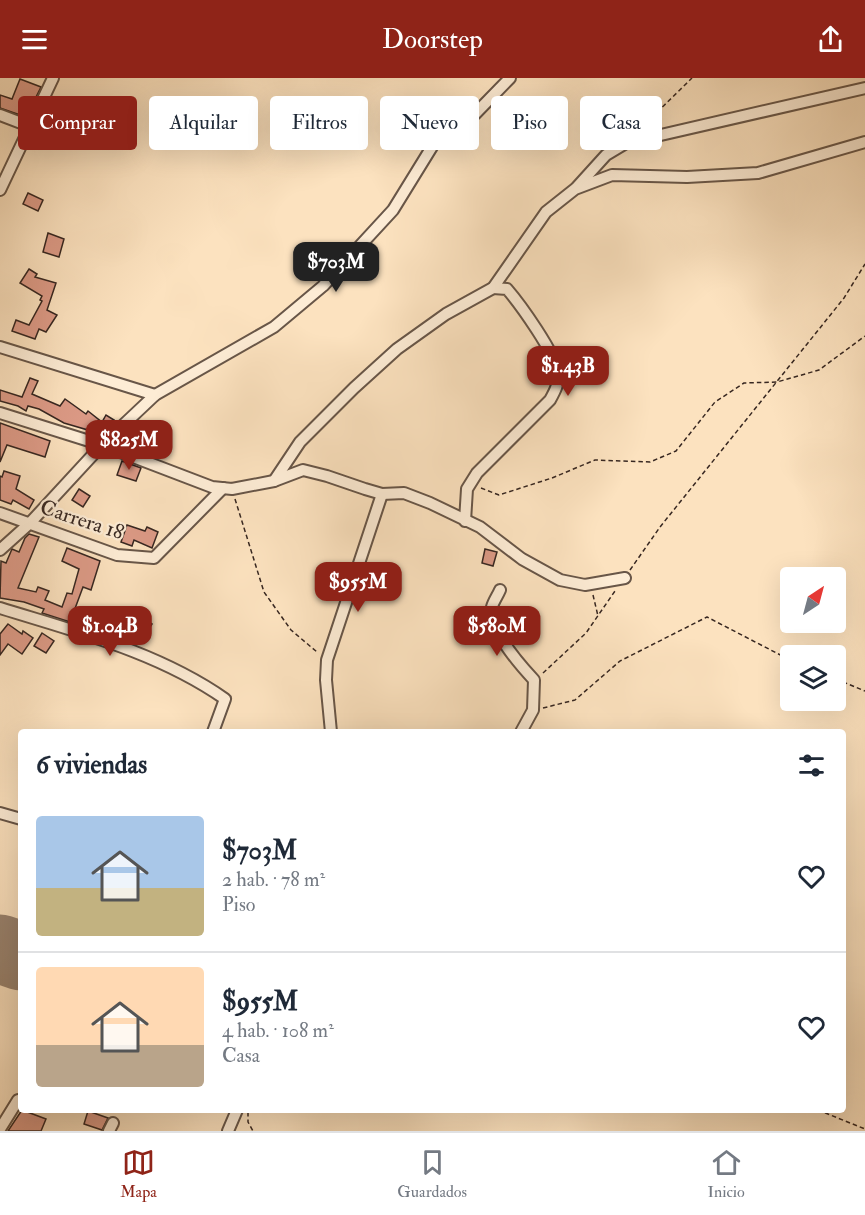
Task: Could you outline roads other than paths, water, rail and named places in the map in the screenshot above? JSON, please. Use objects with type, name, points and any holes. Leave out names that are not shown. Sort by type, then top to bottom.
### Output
[{"type":"street","points":[[0,550],[30,523],[102,445],[154,395],[274,327],[323,286],[393,210],[438,137],[475,114],[510,78]]},
{"type":"street","points":[[41,96],[48,79]]},
{"type":"street","points":[[274,481],[300,442],[397,349],[446,314],[493,288],[546,212],[575,189],[606,155],[626,143],[865,88]]},
{"type":"street","points":[[0,115],[18,122]]},
{"type":"street","points":[[575,189],[612,175],[687,177],[758,173],[865,142]]},
{"type":"street","points":[[1,183],[18,148]]},
{"type":"street","points":[[465,521],[467,489],[477,473],[550,399],[558,387],[558,372],[550,352],[521,305],[507,289],[493,288]]},
{"type":"street","points":[[0,347],[154,395]]},
{"type":"street","points":[[0,413],[102,445],[212,487],[227,488],[274,481],[303,470],[382,494],[404,493],[480,527],[522,559],[560,580],[585,585],[625,578]]},
{"type":"street","name":"Carrera 18","points":[[0,513],[117,555],[154,558],[227,488]]},
{"type":"street","points":[[331,729],[326,681],[327,660],[382,494]]},
{"type":"street","points":[[500,590],[492,608],[496,628],[514,658],[534,680],[533,710],[523,729]]},
{"type":"street","points":[[0,608],[119,645],[206,686],[225,699],[214,729]]},
{"type":"street","points":[[0,813],[18,818]]},
{"type":"street","points":[[0,1129],[18,1100]]},
{"type":"street","points":[[228,1131],[236,1113]]}]
